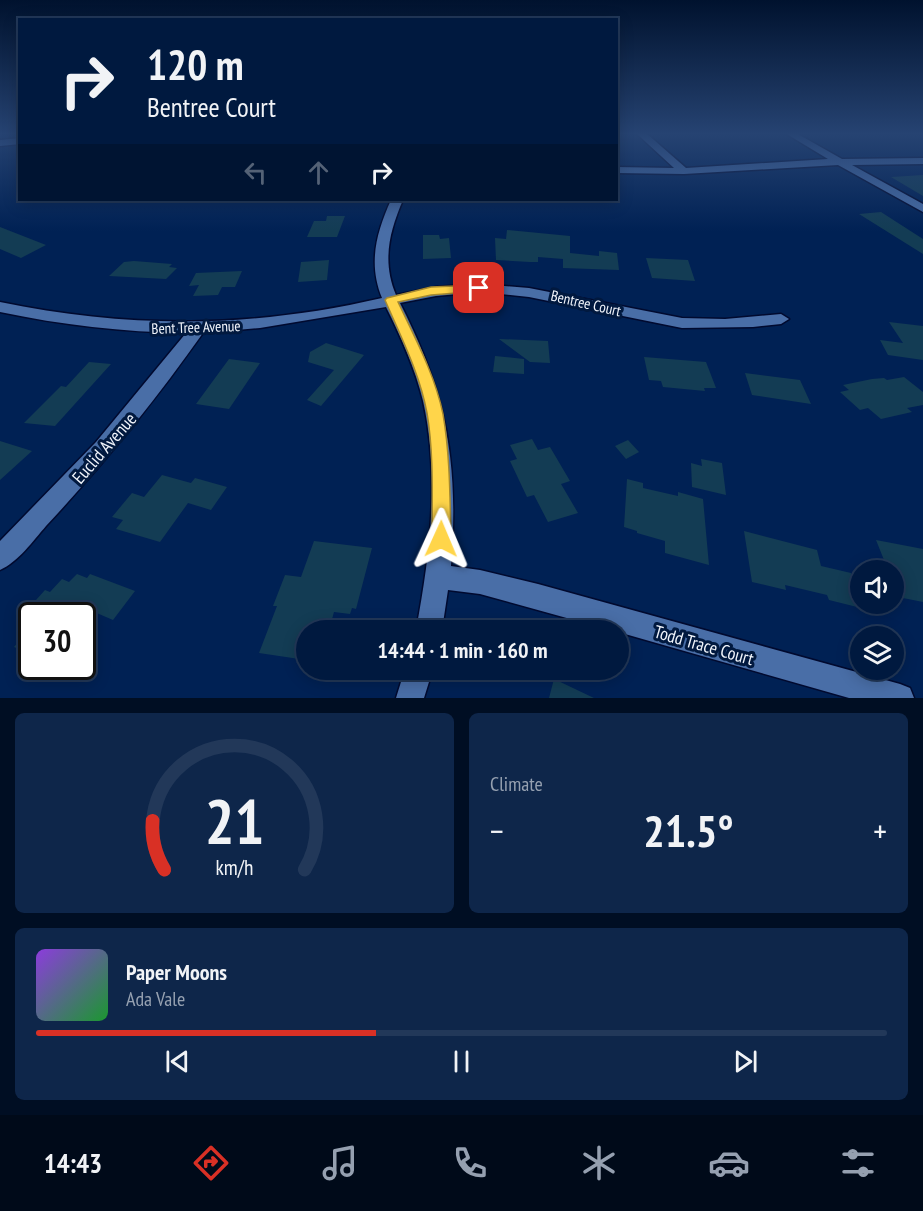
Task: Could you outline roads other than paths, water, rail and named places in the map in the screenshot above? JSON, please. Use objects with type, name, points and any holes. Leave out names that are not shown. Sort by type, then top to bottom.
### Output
[{"type":"street","points":[[678,166],[684,171]]},
{"type":"street","points":[[618,170],[684,171],[741,166]]},
{"type":"street","points":[[846,166],[923,209]]},
{"type":"street","points":[[397,201],[384,235],[381,262],[384,284],[417,358],[435,413],[441,490],[441,556],[431,620]]},
{"type":"street","name":"Bentree Court","points":[[391,300],[431,291],[496,288],[552,295],[668,321],[722,325],[782,319]]},
{"type":"street","name":"Bent Tree Avenue","points":[[0,307],[42,317],[105,326],[197,329],[293,319],[391,300]]},
{"type":"street","name":"Euclid Avenue","points":[[0,558],[106,446],[148,397],[197,329]]},
{"type":"street","name":"Todd Trace Court","points":[[438,576],[480,582],[538,597],[900,698]]},
{"type":"street","points":[[410,698],[416,680]]}]
